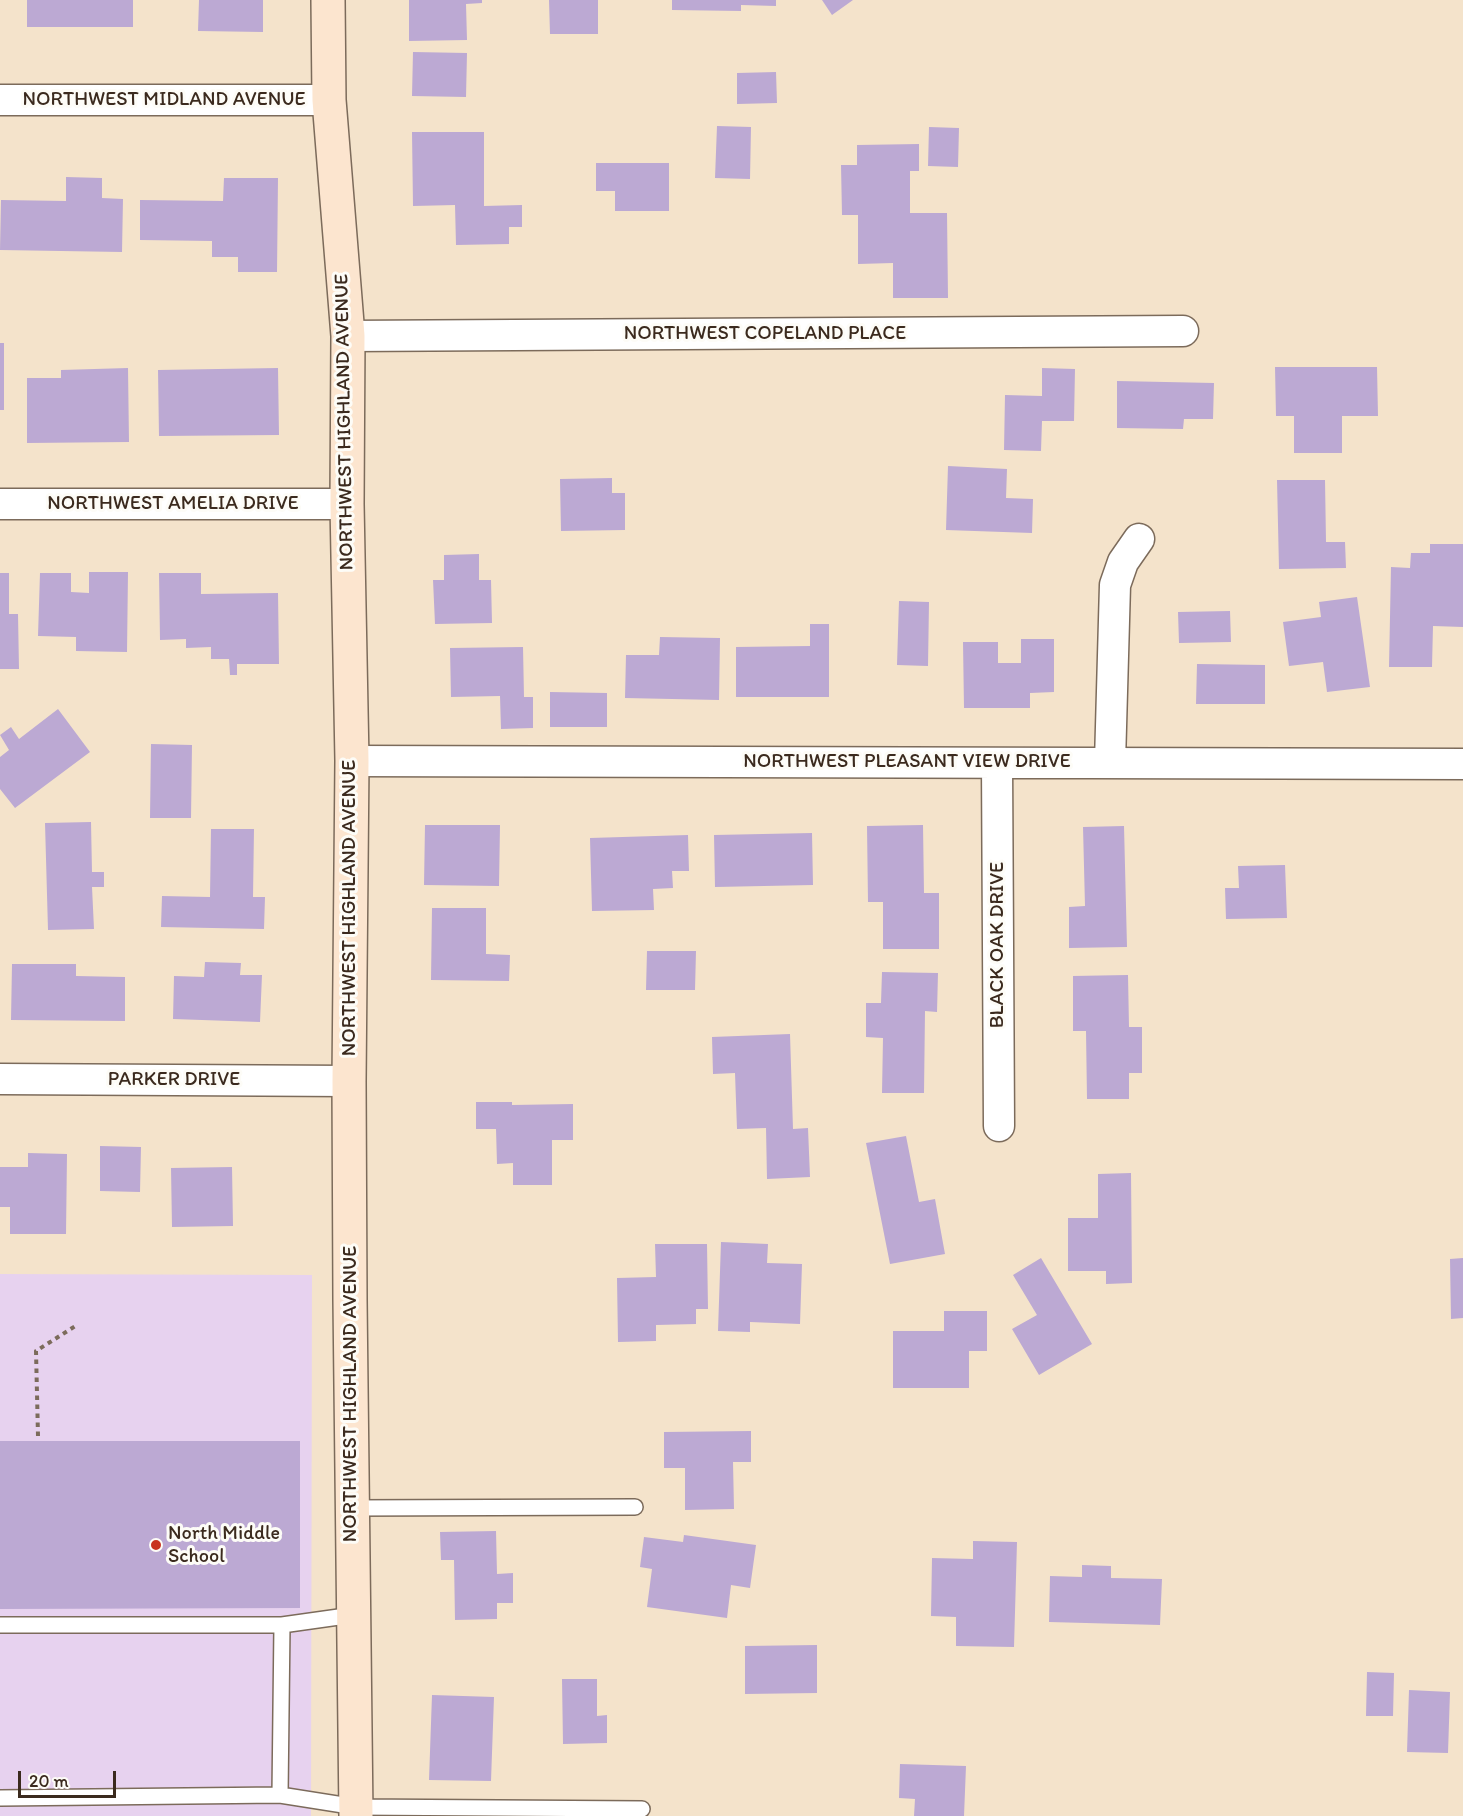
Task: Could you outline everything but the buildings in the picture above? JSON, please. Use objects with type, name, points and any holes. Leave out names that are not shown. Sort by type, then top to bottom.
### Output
[{"type":"main road","name":"NORTHWEST HIGHLAND AVENUE","points":[[327,0],[329,100],[348,336],[347,504],[352,760],[349,1081],[356,1812]]},
{"type":"street","name":"NORTHWEST MIDLAND AVENUE","points":[[0,100],[329,100]]},
{"type":"street","name":"NORTHWEST COPELAND PLACE","points":[[348,336],[1183,332]]},
{"type":"street","name":"NORTHWEST AMELIA DRIVE","points":[[0,504],[347,504]]},
{"type":"street","points":[[1110,762],[1115,585],[1123,562],[1139,539]]},
{"type":"street","name":"NORTHWEST PLEASANT VIEW DRIVE","points":[[352,760],[1463,764]]},
{"type":"street","name":"BLACK OAK DRIVE","points":[[997,763],[999,1126]]},
{"type":"street","name":"PARKER DRIVE","points":[[0,1079],[349,1081]]},
{"type":"lane","points":[[352,1508],[635,1507]]},
{"type":"lane","points":[[0,1625],[282,1625],[353,1615]]},
{"type":"lane","points":[[280,1795],[282,1625]]},
{"type":"lane","points":[[0,1798],[280,1795],[356,1812],[642,1809]]},
{"type":"path","points":[[38,1436],[36,1351],[77,1325]]},
{"type":"shaded area","name":"North Middle School","points":[[0,1274],[312,1275],[311,1816],[0,1816]]},
{"type":"place","name":"North Middle School","points":[[156,1545]]}]
